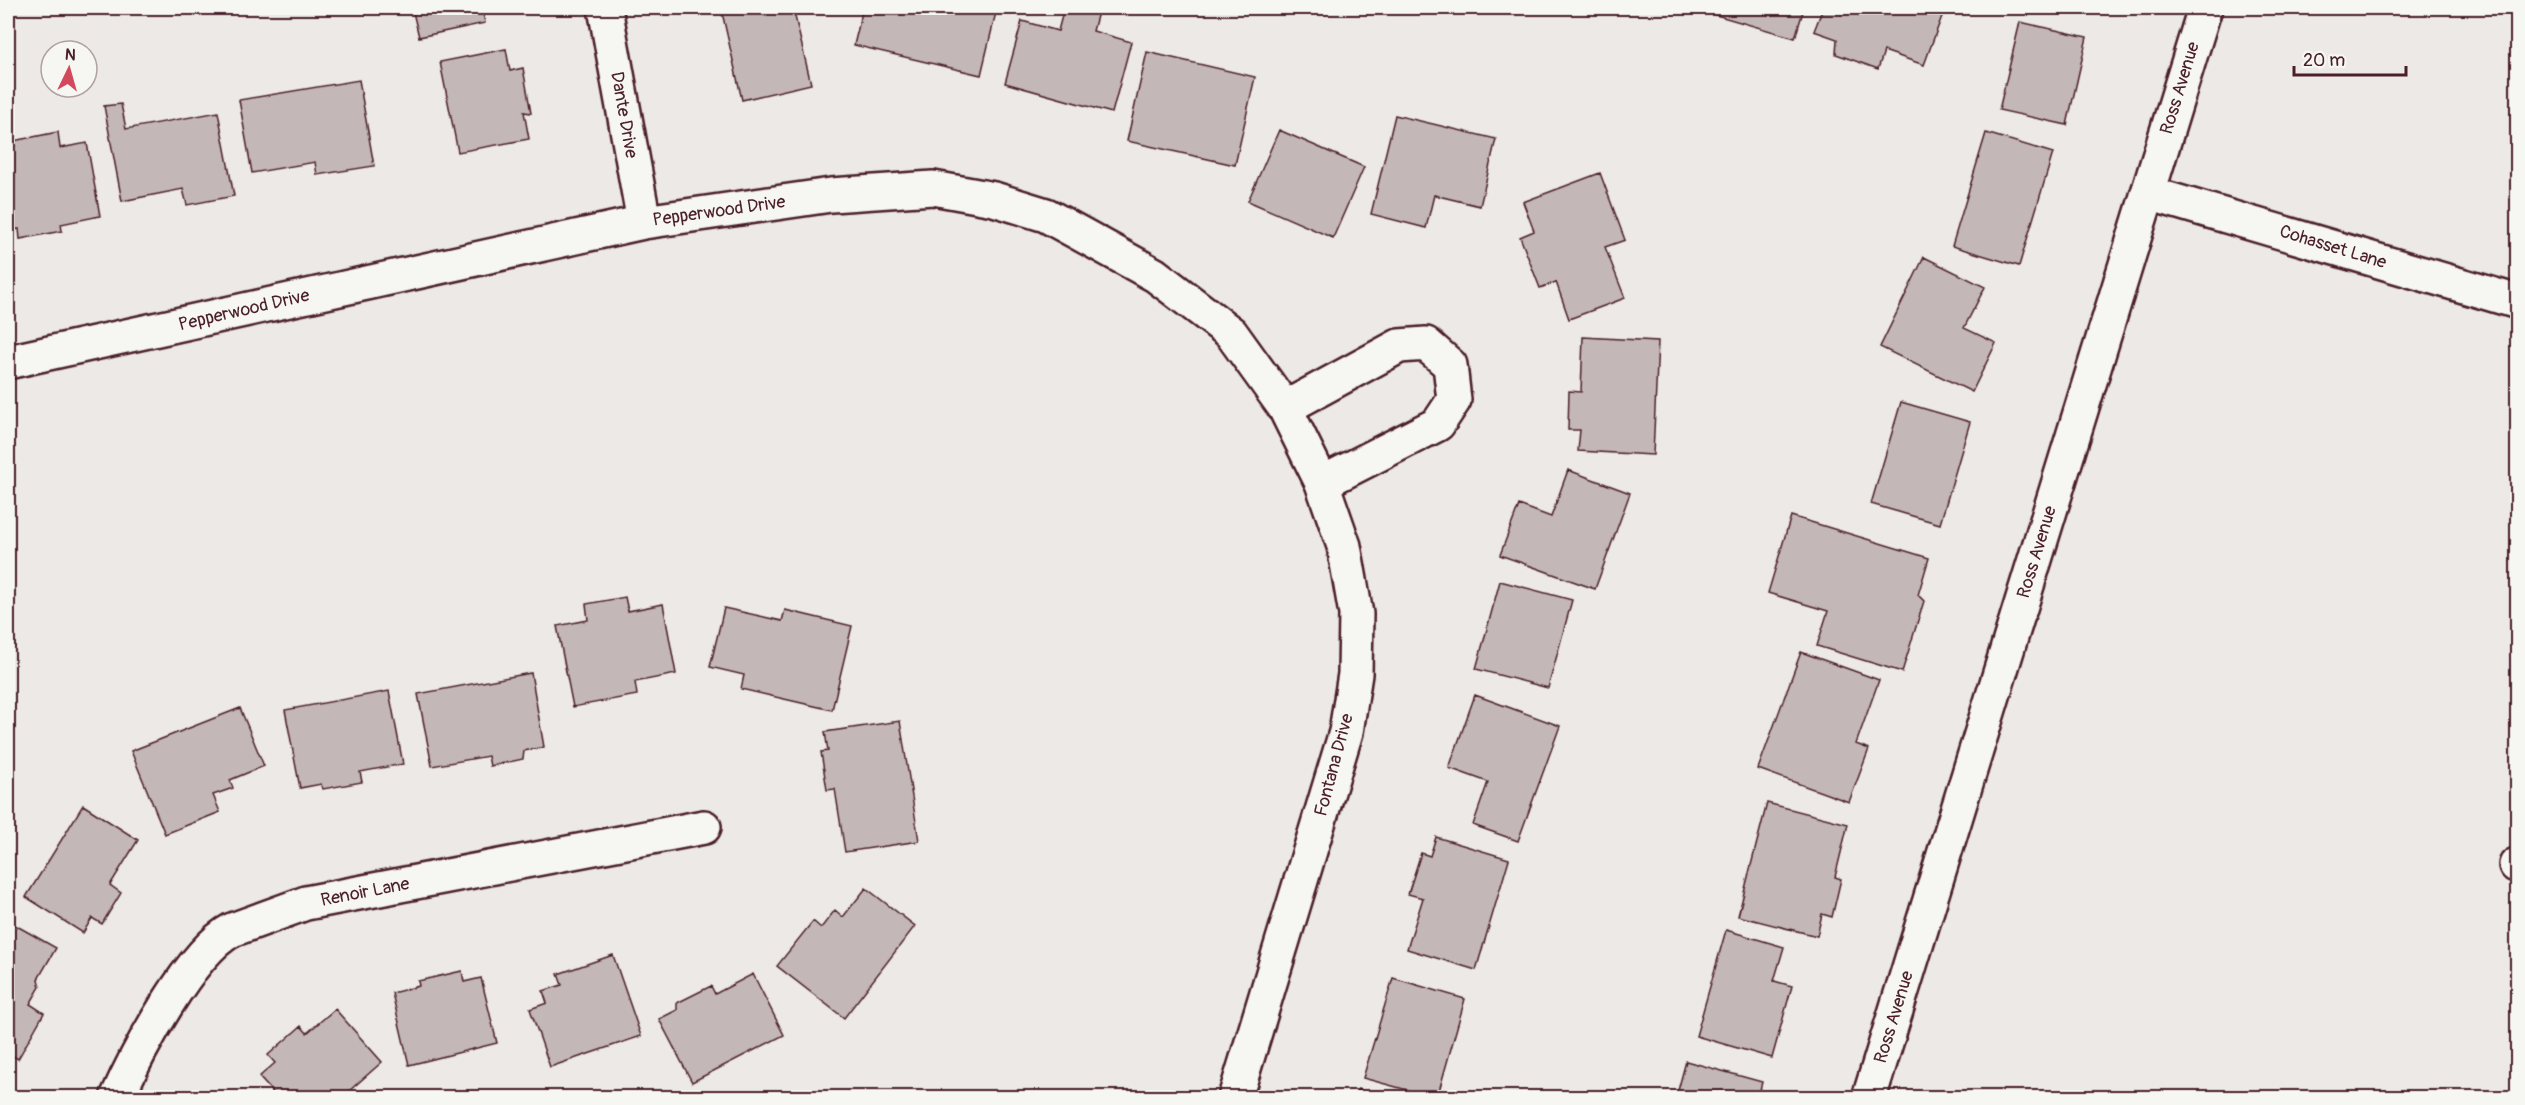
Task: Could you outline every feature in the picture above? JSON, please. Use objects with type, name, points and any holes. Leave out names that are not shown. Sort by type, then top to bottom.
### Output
[{"type":"street","name":"Dante Drive","points":[[605,8],[644,222]]},
{"type":"street","name":"Ross Avenue","points":[[1869,1098],[2205,8]]},
{"type":"street","name":"Pepperwood Drive","points":[[8,362],[644,222],[831,195],[933,188],[994,199],[1046,214],[1155,276],[1231,333],[1285,408],[1322,483]]},
{"type":"street","name":"Cohasset Lane","points":[[2148,192],[2517,302]]},
{"type":"street","points":[[1285,408],[1399,346],[1425,344],[1450,365],[1454,400],[1438,424],[1322,483]]},
{"type":"street","name":"Fontana Drive","points":[[1235,1098],[1346,732],[1355,674],[1356,614],[1344,546],[1322,483]]},
{"type":"street","name":"Renoir Lane","points":[[117,1098],[146,1038],[194,964],[220,936],[232,930],[306,903],[704,826]]},
{"type":"building","points":[[412,8],[482,8],[485,23],[419,37]]},
{"type":"building","points":[[721,8],[793,8],[811,84],[742,100]]},
{"type":"building","points":[[863,8],[997,8],[981,75],[854,45]]},
{"type":"building","points":[[1064,8],[1080,8],[1098,12],[1093,31],[1131,42],[1112,113],[1005,83],[1022,21],[1058,31]]},
{"type":"building","points":[[1692,8],[1804,8],[1795,38]]},
{"type":"building","points":[[1823,8],[1945,8],[1924,65],[1884,51],[1878,69],[1836,54],[1837,39],[1814,31]]},
{"type":"building","points":[[2020,22],[2087,37],[2067,125],[1999,110]]},
{"type":"building","points":[[506,49],[510,71],[523,68],[531,113],[524,112],[529,139],[458,152],[440,62]]},
{"type":"building","points":[[1147,52],[1255,77],[1235,165],[1127,141]]},
{"type":"building","points":[[359,80],[374,166],[317,175],[315,162],[252,173],[239,100]]},
{"type":"building","points":[[121,104],[126,129],[218,112],[234,196],[187,205],[183,189],[122,201],[104,106]]},
{"type":"building","points":[[1395,115],[1496,139],[1480,206],[1434,195],[1426,228],[1371,214]]},
{"type":"building","points":[[1279,130],[1364,167],[1333,238],[1248,201]]},
{"type":"building","points":[[58,132],[60,148],[87,143],[100,216],[61,224],[62,231],[20,239],[19,229],[8,231],[8,160],[12,159],[8,142]]},
{"type":"building","points":[[1986,133],[2053,153],[2019,266],[1952,246]]},
{"type":"building","points":[[1600,173],[1625,240],[1605,247],[1625,298],[1569,319],[1556,282],[1540,288],[1520,237],[1534,231],[1523,202]]},
{"type":"building","points":[[1924,257],[1985,287],[1964,328],[1996,343],[1972,392],[1880,347]]},
{"type":"building","points":[[1583,337],[1658,341],[1653,455],[1578,451],[1580,430],[1568,430],[1569,391],[1581,392]]},
{"type":"building","points":[[1901,402],[1970,422],[1940,524],[1871,504]]},
{"type":"building","points":[[1568,470],[1630,493],[1595,589],[1500,555],[1519,505],[1551,517]]},
{"type":"building","points":[[1791,516],[1929,558],[1918,595],[1924,601],[1902,672],[1817,646],[1828,611],[1768,593]]},
{"type":"building","points":[[1500,581],[1572,600],[1548,688],[1476,669]]},
{"type":"building","points":[[625,597],[628,611],[663,604],[676,674],[635,682],[637,695],[573,707],[557,626],[588,620],[586,604]]},
{"type":"building","points":[[724,608],[782,621],[785,610],[852,626],[832,710],[741,689],[744,675],[710,667]]},
{"type":"building","points":[[1801,652],[1879,680],[1856,744],[1869,749],[1849,802],[1758,769]]},
{"type":"building","points":[[531,673],[544,747],[524,751],[523,759],[490,766],[488,756],[432,766],[418,694]]},
{"type":"building","points":[[389,691],[403,764],[360,772],[362,782],[323,789],[321,784],[300,788],[285,710]]},
{"type":"building","points":[[1475,695],[1560,726],[1518,841],[1473,825],[1488,782],[1449,768]]},
{"type":"building","points":[[240,708],[264,766],[230,780],[233,788],[213,795],[220,812],[165,834],[131,751]]},
{"type":"building","points":[[900,721],[919,841],[845,852],[835,789],[827,790],[821,752],[828,751],[825,732]]},
{"type":"building","points":[[1767,803],[1848,824],[1835,877],[1841,879],[1832,917],[1822,914],[1817,936],[1738,916]]},
{"type":"building","points":[[83,805],[138,840],[110,885],[121,893],[102,924],[92,918],[83,933],[26,897]]},
{"type":"building","points":[[1436,837],[1509,859],[1476,970],[1407,949],[1423,898],[1408,894],[1421,853],[1430,856]]},
{"type":"building","points":[[866,888],[915,926],[844,1018],[777,966],[813,921],[821,928],[835,910],[843,917]]},
{"type":"building","points":[[8,921],[56,948],[38,979],[40,987],[30,1004],[44,1013],[18,1059],[8,1053]]},
{"type":"building","points":[[1726,930],[1784,947],[1774,981],[1792,986],[1772,1058],[1696,1036]]},
{"type":"building","points":[[613,955],[641,1036],[550,1067],[530,1009],[547,1003],[543,991],[562,985],[558,974]]},
{"type":"building","points":[[462,971],[464,982],[481,978],[497,1043],[409,1065],[392,993],[419,986],[418,981]]},
{"type":"building","points":[[753,974],[784,1035],[692,1082],[659,1019],[677,1010],[677,1003],[711,986],[715,994]]},
{"type":"building","points":[[1393,978],[1465,999],[1437,1098],[1363,1078]]},
{"type":"building","points":[[335,1009],[382,1062],[341,1098],[278,1098],[259,1077],[275,1063],[268,1055],[301,1026],[307,1033]]},
{"type":"building","points":[[1686,1061],[1762,1082],[1758,1098],[1676,1098]]},
{"type":"building","points":[[1358,1089],[1377,1098],[1355,1098]]}]
